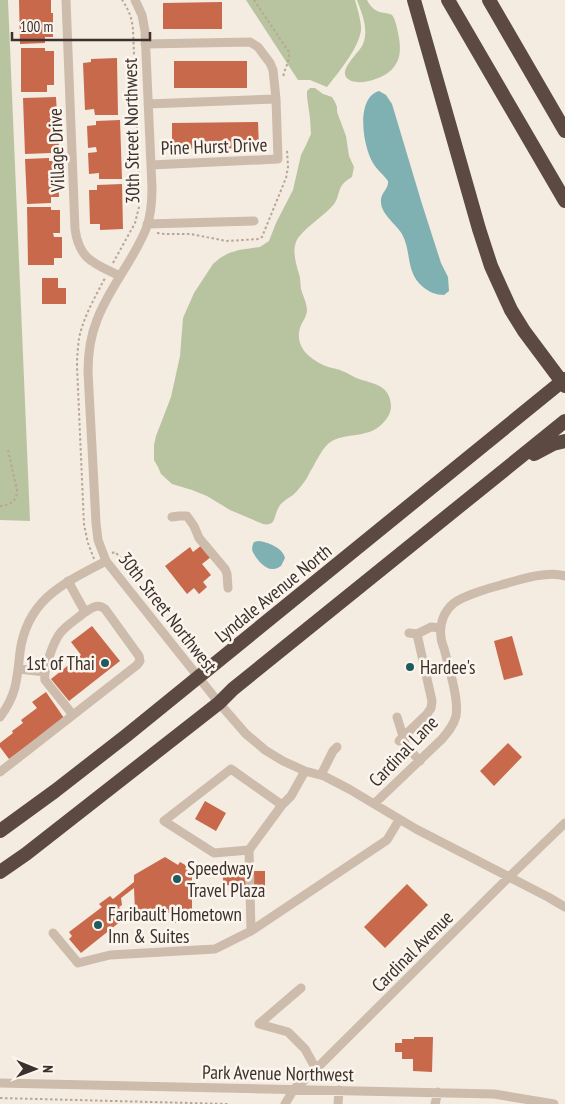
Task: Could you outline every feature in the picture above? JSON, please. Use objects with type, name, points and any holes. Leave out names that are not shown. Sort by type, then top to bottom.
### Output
[{"type":"highway","points":[[414,0],[478,229],[491,266],[511,310],[524,331],[564,382]]},
{"type":"highway","points":[[448,0],[565,201]]},
{"type":"highway","points":[[489,0],[565,132]]},
{"type":"highway","name":"Lyndale Avenue North","points":[[0,831],[112,746],[564,382]]},
{"type":"highway","points":[[0,872],[91,804],[219,703],[241,683],[565,421]]},
{"type":"highway","points":[[498,474],[553,444],[565,441]]},
{"type":"street","name":"Village Drive","points":[[66,0],[77,242],[88,258],[95,264],[120,276]]},
{"type":"street","name":"30th Street Northwest","points":[[135,0],[143,21],[145,44],[151,204],[147,224],[139,243],[97,320],[92,333],[88,357],[95,514],[98,540],[105,559],[219,703],[246,734],[265,750],[283,761],[305,771],[321,775],[349,789],[399,820],[565,907]]},
{"type":"street","points":[[145,44],[250,42],[258,47],[270,63],[273,70],[276,98],[148,104]]},
{"type":"street","name":"Pine Hurst Drive","points":[[150,165],[278,159],[276,98]]},
{"type":"street","points":[[147,224],[254,221]]},
{"type":"street","points":[[172,517],[187,516],[199,538],[227,574],[228,588]]},
{"type":"street","points":[[0,717],[14,692],[19,669],[21,643],[34,614],[44,599],[50,594],[105,559]]},
{"type":"street","points":[[401,739],[428,714],[432,701],[413,633],[431,627],[440,628],[448,609],[455,602],[483,590],[551,574],[565,576]]},
{"type":"street","points":[[68,581],[85,612]]},
{"type":"street","points":[[0,772],[73,715],[137,665],[140,661],[139,656],[102,606],[96,606],[85,612],[61,632],[54,644],[44,672],[45,680],[73,715]]},
{"type":"street","name":"Cardinal Lane","points":[[374,804],[442,739],[451,729],[456,717],[457,705],[440,628]]},
{"type":"street","points":[[19,669],[44,672]]},
{"type":"street","points":[[397,717],[401,739],[420,761]]},
{"type":"street","points":[[321,775],[337,747]]},
{"type":"street","points":[[249,850],[214,854],[164,822],[230,769],[282,805]]},
{"type":"street","points":[[252,931],[249,850],[282,805],[291,796],[305,771]]},
{"type":"street","points":[[53,933],[78,962],[110,954],[214,949],[252,931],[386,840],[399,820]]},
{"type":"street","name":"Cardinal Avenue","points":[[285,1104],[294,1089],[316,1070],[565,823]]},
{"type":"street","points":[[301,988],[260,1024],[288,1032],[305,1049],[316,1070]]},
{"type":"street","name":"Park Avenue Northwest","points":[[0,1083],[494,1094],[554,1104]]},
{"type":"street","points":[[338,1104],[339,1090]]},
{"type":"street","points":[[435,1104],[438,1092]]},
{"type":"path","points":[[122,0],[132,19],[133,30],[140,194],[139,209],[135,223]]},
{"type":"path","points":[[0,506],[11,504],[17,495],[8,450]]},
{"type":"path","points":[[94,560],[105,559],[114,552],[120,558],[130,561],[192,638],[194,651]]},
{"type":"path","points":[[0,1098],[228,1104]]},
{"type":"green space","points":[[0,0],[8,0],[30,521],[0,520]]},
{"type":"green space","points":[[246,0],[355,0],[361,24],[359,37],[347,60],[327,87],[310,80],[298,80]]},
{"type":"green space","points":[[357,0],[367,0],[376,11],[392,15],[400,46],[398,60],[390,71],[380,77],[361,82],[350,80],[346,77],[345,73],[365,38],[364,22]]},
{"type":"green space","points":[[310,88],[315,88],[323,94],[332,97],[335,102],[346,136],[349,156],[354,167],[352,177],[341,186],[334,204],[302,233],[296,242],[294,251],[307,311],[299,331],[300,342],[306,353],[318,362],[380,387],[388,394],[391,408],[386,419],[377,428],[362,434],[339,438],[326,446],[303,484],[280,505],[273,522],[271,524],[263,524],[230,510],[207,496],[172,484],[161,474],[154,460],[154,445],[171,397],[180,356],[183,318],[194,293],[213,264],[220,258],[239,250],[260,247],[269,241],[293,190],[301,155],[311,134],[307,97],[307,91]]},
{"type":"water","points":[[379,91],[386,95],[392,104],[441,263],[448,277],[449,291],[444,295],[430,292],[417,281],[411,268],[402,234],[383,211],[381,199],[388,181],[369,156],[363,124],[367,103],[371,95]]},
{"type":"water","points":[[258,541],[278,548],[284,554],[285,558],[281,566],[276,569],[270,569],[259,562],[252,550],[254,542]]},
{"type":"building","points":[[19,0],[51,0],[53,37],[45,37],[45,43],[20,44]]},
{"type":"building","points":[[222,2],[222,29],[163,29],[163,3]]},
{"type":"building","points":[[21,48],[45,48],[45,51],[54,51],[54,85],[47,85],[47,92],[21,92]]},
{"type":"building","points":[[117,58],[118,115],[95,115],[94,109],[85,110],[83,63],[91,62],[91,59]]},
{"type":"building","points":[[174,61],[247,61],[247,88],[174,88]]},
{"type":"building","points":[[56,97],[59,148],[51,148],[51,153],[25,154],[23,98]]},
{"type":"building","points":[[120,120],[122,179],[99,179],[99,173],[89,174],[88,153],[97,152],[96,147],[88,148],[87,126],[96,125],[96,121]]},
{"type":"building","points":[[258,122],[259,148],[172,149],[172,123]]},
{"type":"building","points":[[49,158],[49,161],[58,161],[59,197],[51,197],[51,203],[27,204],[25,159]]},
{"type":"building","points":[[122,184],[123,229],[100,230],[100,224],[90,224],[89,190],[97,190],[97,185]]},
{"type":"building","points":[[27,207],[51,207],[51,210],[60,210],[60,233],[53,233],[54,237],[62,237],[62,258],[54,258],[54,265],[28,265]]},
{"type":"building","points":[[42,278],[58,278],[58,288],[66,288],[66,304],[42,304]]},
{"type":"building","points":[[207,541],[216,553],[202,564],[211,575],[203,582],[207,587],[199,594],[194,588],[187,594],[165,566],[190,547],[193,552]]},
{"type":"building","points":[[92,626],[120,661],[69,701],[51,679],[81,655],[71,642]]},
{"type":"building","points":[[512,636],[523,675],[504,680],[494,641]]},
{"type":"building","points":[[46,692],[64,718],[9,759],[0,747],[0,743],[23,723],[21,720],[37,708],[32,702]]},
{"type":"building","points":[[508,743],[522,757],[494,786],[480,771]]},
{"type":"building","points":[[205,801],[226,813],[216,831],[195,819]]},
{"type":"building","points":[[165,857],[178,865],[180,862],[187,866],[185,869],[192,873],[192,913],[181,913],[182,916],[177,923],[170,923],[170,913],[135,912],[134,888],[121,898],[122,905],[119,907],[126,917],[81,953],[69,939],[72,936],[69,932],[102,907],[99,904],[110,896],[113,899],[134,882],[134,875]]},
{"type":"building","points":[[223,871],[265,871],[265,886],[223,885]]},
{"type":"building","points":[[407,884],[428,905],[385,948],[364,927]]},
{"type":"building","points":[[414,1037],[433,1037],[432,1072],[413,1071],[413,1059],[402,1059],[402,1052],[395,1052],[395,1043],[402,1043],[402,1039],[414,1039]]},
{"type":"place","name":"1st of Thai","points":[[105,663]]},
{"type":"place","name":"Hardee's","points":[[410,667]]},
{"type":"place","name":"Speedway Travel Plaza","points":[[177,879]]},
{"type":"place","name":"Faribault Hometown Inn & Suites","points":[[98,925]]}]
